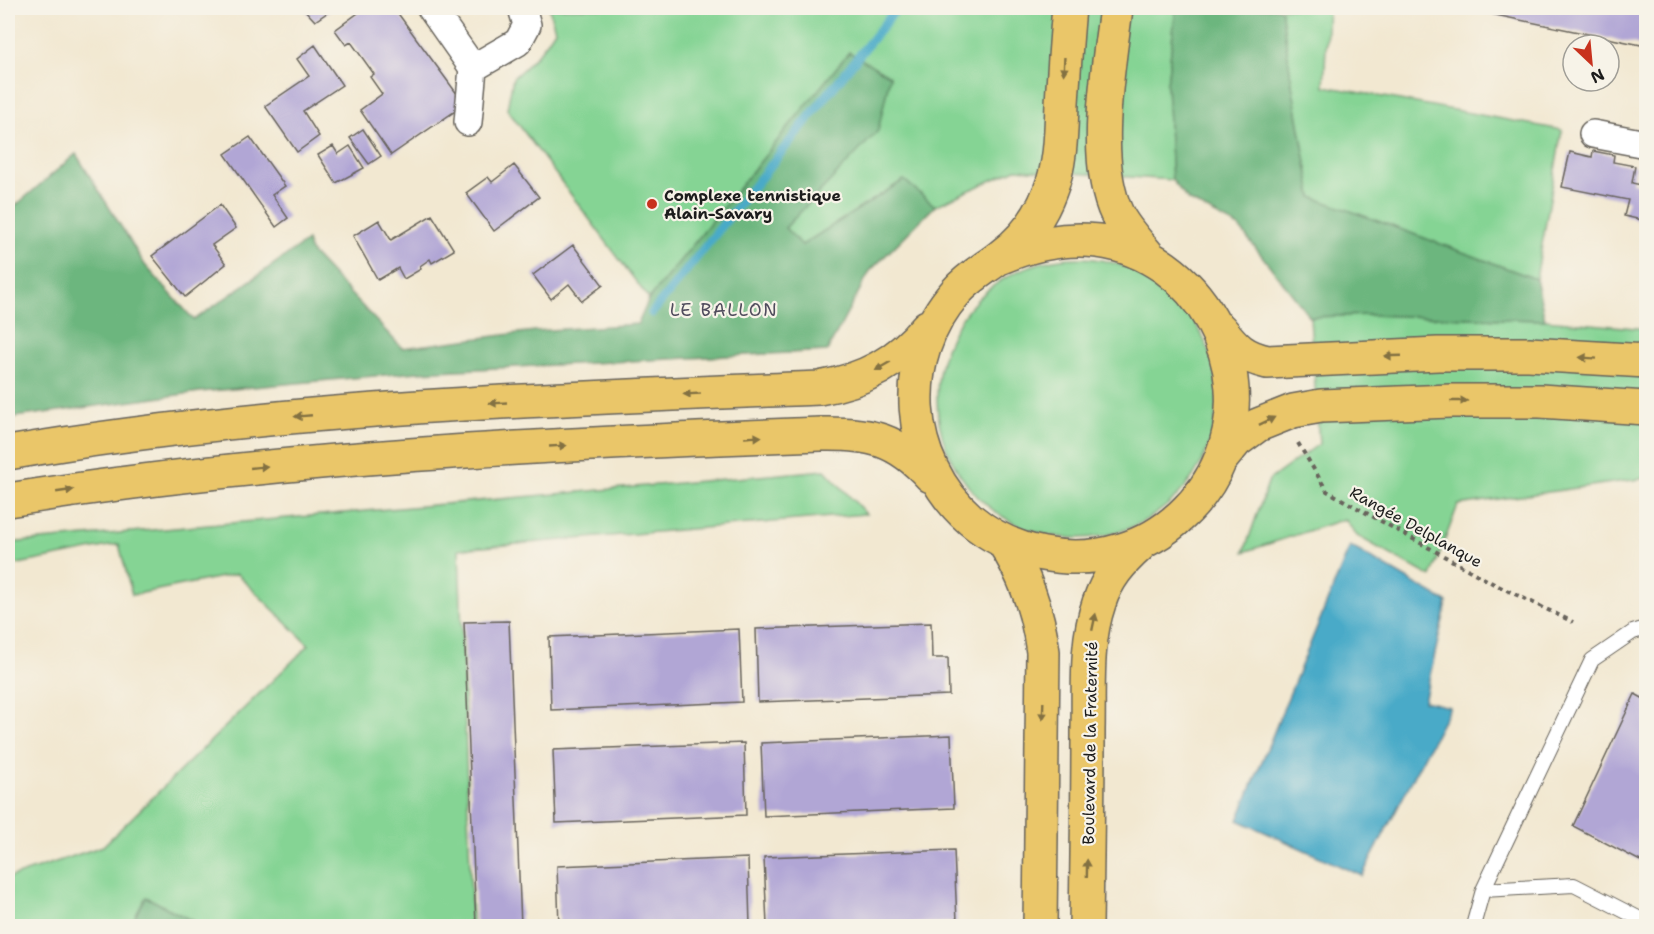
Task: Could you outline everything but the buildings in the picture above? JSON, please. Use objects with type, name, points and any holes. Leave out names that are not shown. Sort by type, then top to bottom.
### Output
[{"type":"main road","points":[[8,453],[166,430],[423,406],[819,388],[859,379],[892,361],[914,343],[957,291],[976,273],[1015,245],[1041,214],[1057,169],[1069,8]]},
{"type":"main road","points":[[1116,8],[1106,94],[1105,166],[1116,212],[1150,258]]},
{"type":"main road","points":[[999,258],[1049,241],[1075,239],[1101,241],[1126,248],[1150,258],[1170,271],[1202,303],[1237,350],[1250,358],[1267,362],[1438,354],[1528,354],[1647,361]]},
{"type":"main road","points":[[940,312],[919,361],[915,388],[916,414],[921,441],[929,466],[943,489]]},
{"type":"main road","points":[[1215,323],[1224,344],[1233,389],[1233,413],[1222,458]]},
{"type":"main road","points":[[8,500],[222,471],[395,455],[832,434],[863,436],[895,445],[908,453],[960,510],[980,527],[1003,541],[1026,550],[1074,557],[1122,550],[1145,541],[1165,529],[1199,497],[1222,458],[1236,441],[1257,425],[1293,411],[1330,405],[1452,401],[1540,401],[1647,408]]},
{"type":"main road","points":[[1003,541],[1017,562],[1030,589],[1039,621],[1043,652],[1040,927]]},
{"type":"main road","name":"Boulevard de la Fraternité","points":[[1086,927],[1089,711],[1093,626],[1109,578],[1122,561],[1145,541]]},
{"type":"street","points":[[473,68],[518,42],[527,25],[522,8]]},
{"type":"street","points":[[435,9],[473,68],[468,122]]},
{"type":"street","points":[[1593,134],[1647,144]]},
{"type":"lane","points":[[1473,927],[1483,890],[1592,660],[1633,633],[1647,628]]},
{"type":"lane","points":[[1483,890],[1574,885],[1647,922]]},
{"type":"path","name":"Rangée Delplanque","points":[[1293,411],[1297,442],[1327,491],[1494,584],[1574,622]]},
{"type":"green space","points":[[549,8],[1176,8],[1167,84],[1172,180],[1016,169],[935,206],[904,180],[801,246],[785,228],[878,130],[890,76],[849,53],[649,299],[507,109],[513,78],[536,56],[555,30]]},
{"type":"green space","points":[[1176,8],[1281,8],[1312,197],[1536,279],[1545,320],[1368,315],[1310,317],[1239,227],[1188,200],[1172,180],[1167,84]]},
{"type":"green space","points":[[1281,8],[1328,8],[1324,86],[1562,130],[1536,279],[1312,197]]},
{"type":"green space","points":[[849,52],[890,76],[878,131],[785,228],[802,245],[904,180],[935,206],[870,271],[827,351],[418,372],[200,392],[8,418],[8,212],[76,154],[145,265],[194,320],[307,241],[310,251],[402,348],[535,331],[638,324],[649,299]]},
{"type":"green space","points":[[1077,258],[1118,264],[1155,282],[1176,299],[1193,320],[1211,357],[1217,398],[1211,439],[1193,476],[1176,497],[1155,514],[1118,532],[1077,538],[1036,532],[999,514],[978,497],[961,476],[943,439],[937,398],[943,357],[961,320],[978,299],[999,282],[1036,264]]},
{"type":"green space","points":[[1368,315],[1545,320],[1646,329],[1646,478],[1458,505],[1431,577],[1357,536],[1345,519],[1244,552],[1269,480],[1319,444],[1310,317]]},
{"type":"green space","points":[[825,470],[866,514],[459,549],[472,926],[202,926],[146,897],[130,926],[8,926],[8,878],[103,846],[309,645],[237,574],[132,595],[119,544],[8,566],[8,543]]},
{"type":"green space","points":[[146,897],[202,926],[130,926]]},
{"type":"water","points":[[1350,546],[1447,602],[1424,701],[1450,707],[1362,876],[1238,820]]},
{"type":"waterway","points":[[652,313],[897,8]]},
{"type":"place","name":"Complexe tennistique Alain-Savary","points":[[652,204]]},
{"type":"district","name":"LE BALLON","points":[[724,310]]}]
